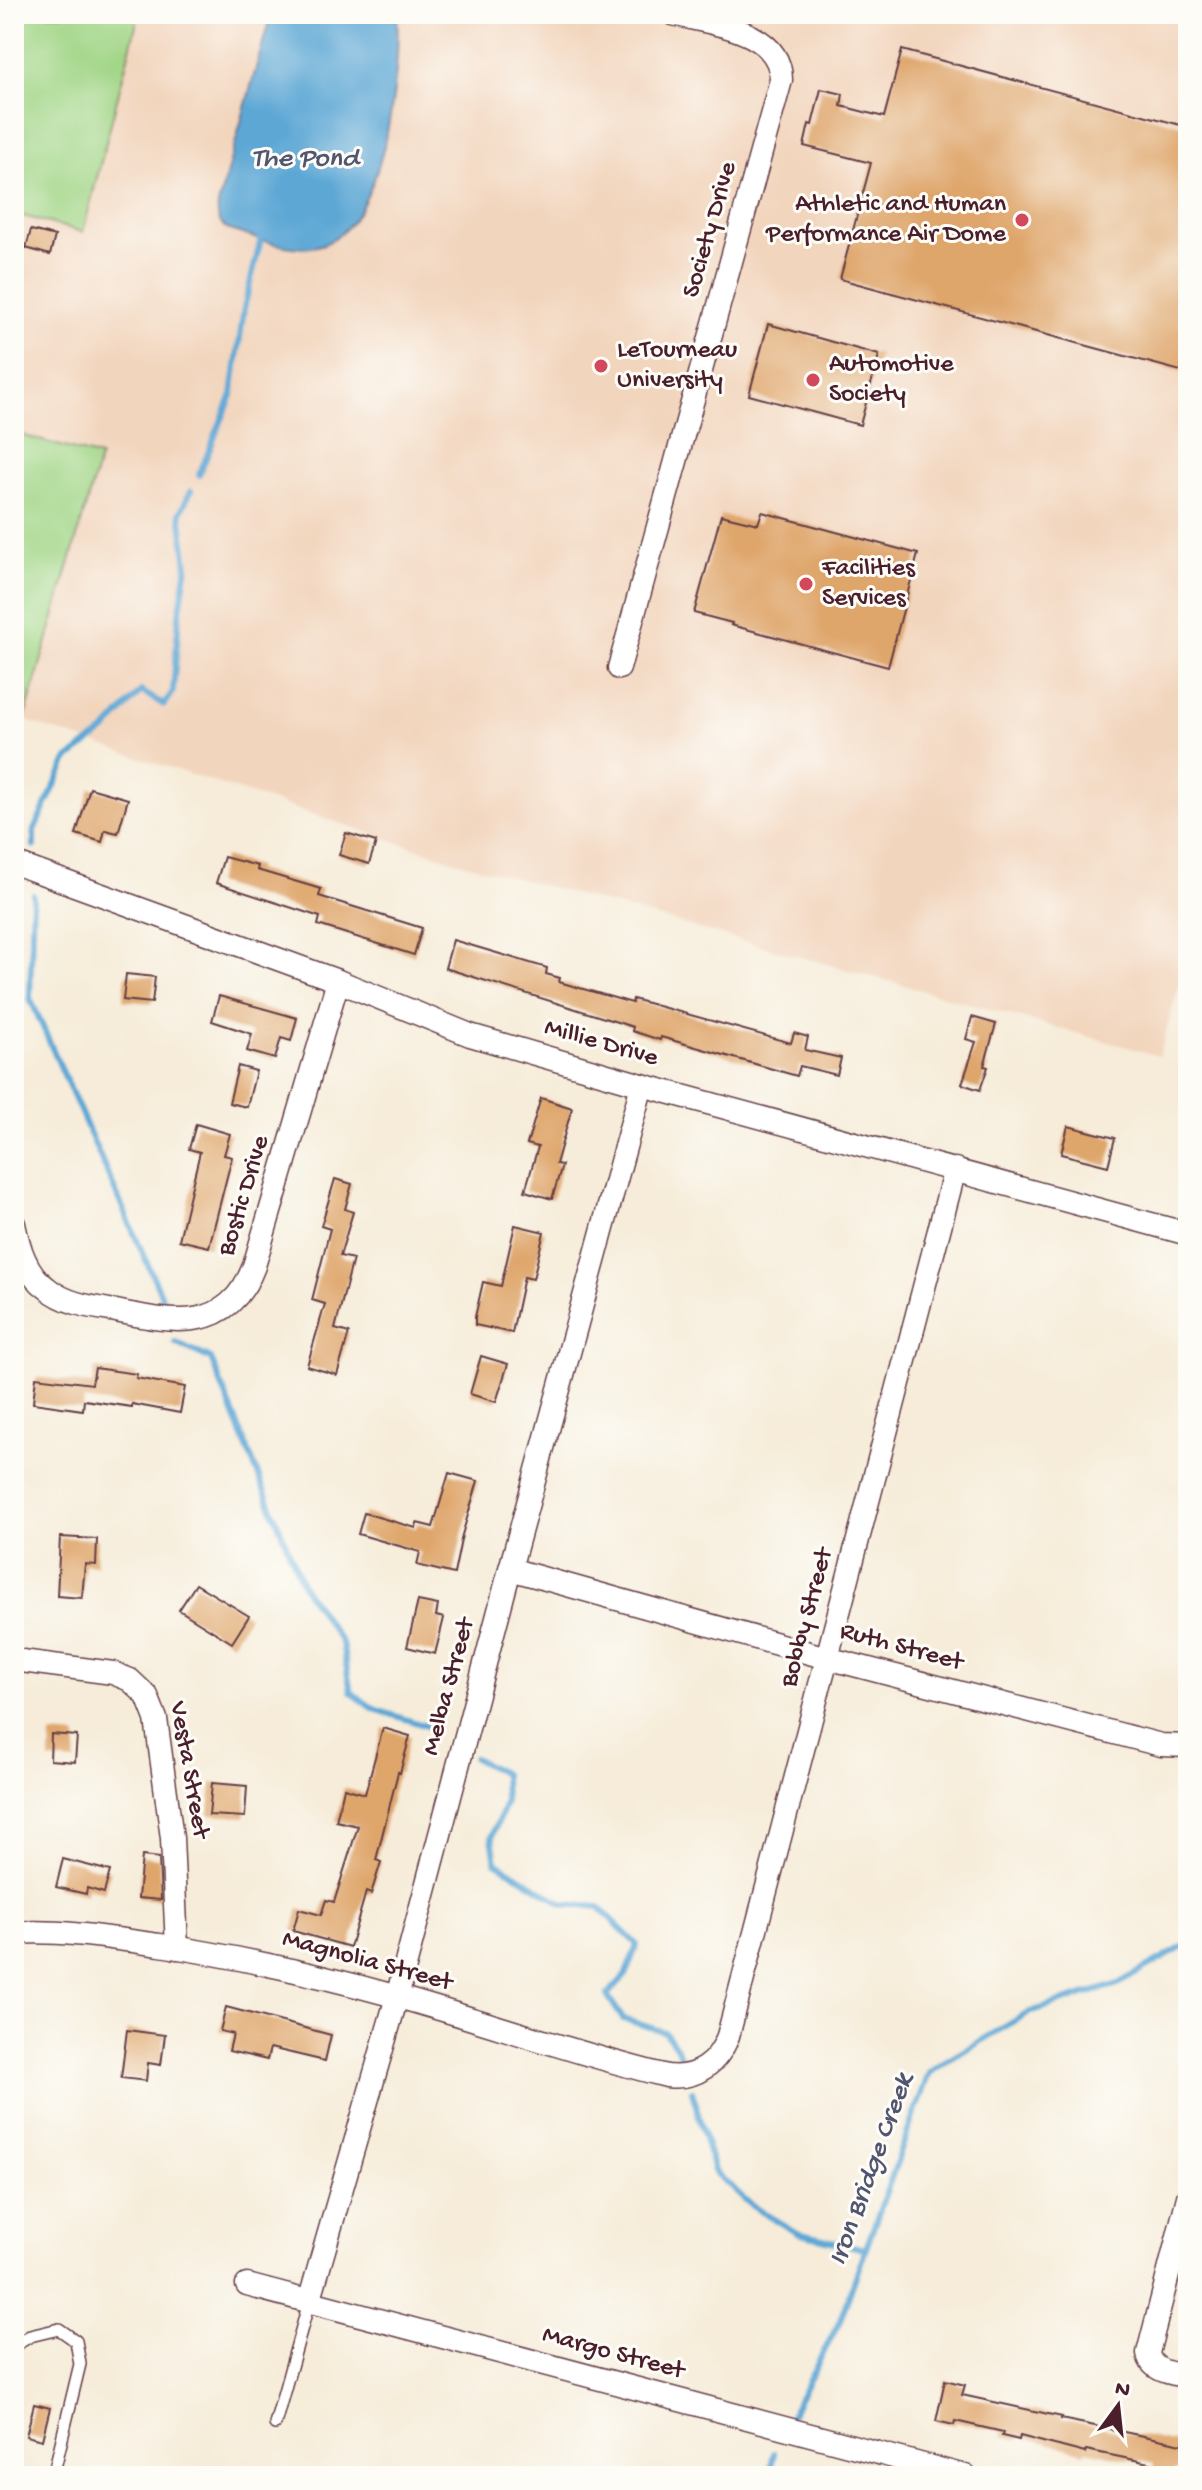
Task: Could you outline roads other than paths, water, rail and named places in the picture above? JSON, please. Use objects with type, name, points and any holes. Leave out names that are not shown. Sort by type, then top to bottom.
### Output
[{"type":"street","name":"Society Drive","points":[[619,668],[781,80],[778,58],[760,41],[736,31],[673,14]]},
{"type":"street","name":"Millie Drive","points":[[14,863],[338,981],[470,1035],[1188,1234]]},
{"type":"street","name":"Bostic Drive","points":[[14,1224],[22,1255],[29,1268],[46,1288],[68,1301],[175,1322],[203,1319],[231,1303],[245,1286],[254,1266],[338,981]]},
{"type":"street","name":"Melba Street","points":[[309,2302],[397,1997],[642,1085]]},
{"type":"street","name":"Bobby Street","points":[[699,2072],[718,2056],[728,2036],[955,1169]]},
{"type":"street","name":"Ruth Street","points":[[510,1569],[827,1658],[1161,1745],[1188,1746]]},
{"type":"street","name":"Vesta Street","points":[[14,1660],[113,1673],[130,1680],[147,1696],[156,1719],[172,1838],[177,1948]]},
{"type":"street","name":"Magnolia Street","points":[[14,1933],[81,1934],[292,1969],[654,2073],[682,2077],[699,2072]]},
{"type":"street","points":[[1188,2197],[1149,2344],[1149,2360],[1161,2370],[1188,2377]]},
{"type":"street","name":"Margo Street","points":[[247,2285],[951,2474]]},
{"type":"lane","points":[[275,2424],[309,2302]]},
{"type":"lane","points":[[14,2346],[30,2336],[59,2329],[76,2341],[80,2364],[53,2476]]},
{"type":"water","name":"The Pond","points":[[271,14],[397,14],[396,72],[391,108],[373,181],[359,211],[340,234],[306,248],[283,246],[227,229],[218,216],[218,205]]},
{"type":"waterway","points":[[199,475],[232,395],[244,308],[261,239]]},
{"type":"waterway","points":[[34,846],[34,830],[67,760],[107,729],[141,691],[164,705],[173,691],[187,566],[180,513],[191,491]]},
{"type":"waterway","points":[[33,895],[30,998],[167,1308]]},
{"type":"waterway","points":[[175,1342],[211,1359],[305,1590],[342,1643],[351,1692],[374,1709],[433,1728]]},
{"type":"waterway","points":[[474,1758],[504,1774],[505,1803],[492,1837],[496,1862],[563,1904],[599,1907],[637,1945],[625,1976],[607,1995],[623,2019],[665,2032],[677,2048],[683,2065]]},
{"type":"waterway","name":"Iron Bridge Creek","points":[[791,2414],[839,2323],[929,2073],[1030,2012],[1118,1984],[1188,1944]]},
{"type":"waterway","points":[[692,2091],[714,2171],[752,2206],[797,2233],[865,2249]]},
{"type":"waterway","name":"Iron Bridge Creek","points":[[769,2476],[774,2453]]},
{"type":"place","name":"Athletic and Human Performance Air Dome","points":[[1022,220]]},
{"type":"place","name":"LeTourneau University","points":[[601,366]]},
{"type":"place","name":"Automotive Society","points":[[813,380]]},
{"type":"place","name":"Facilities Services","points":[[806,584]]}]
